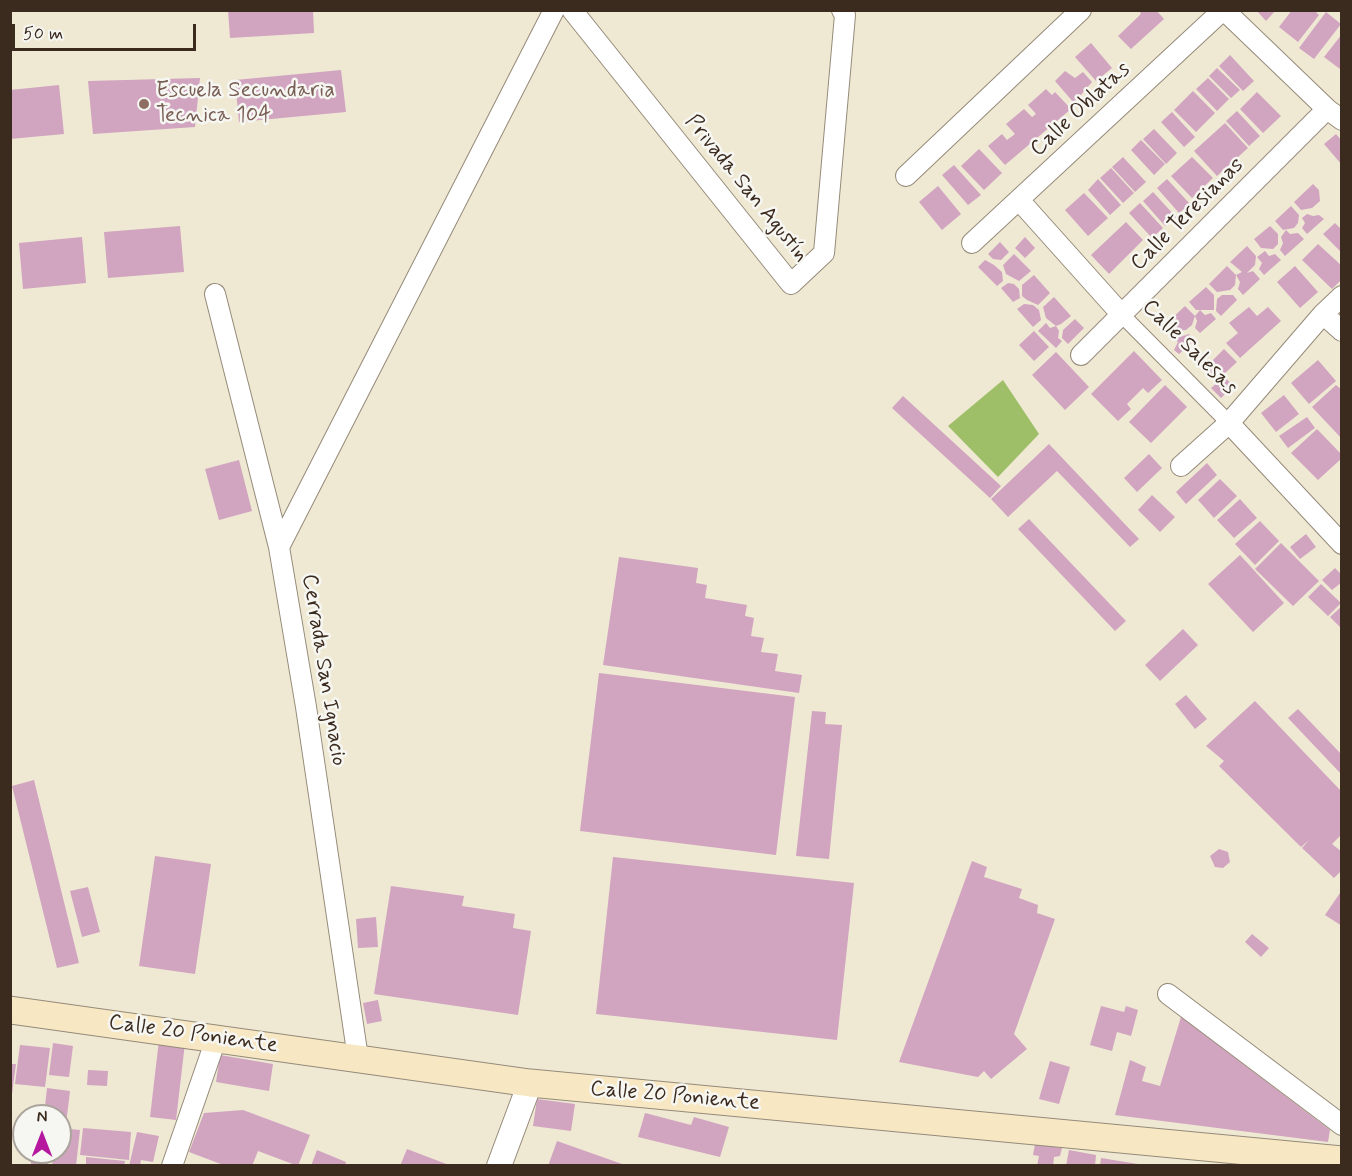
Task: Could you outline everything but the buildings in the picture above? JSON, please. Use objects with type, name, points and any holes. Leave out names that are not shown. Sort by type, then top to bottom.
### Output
[{"type":"main road","name":"Calle 20 Poniente","points":[[10,1010],[530,1083],[1341,1160]]},
{"type":"street","points":[[279,547],[554,10]]},
{"type":"street","name":"Privada San Agustín","points":[[572,10],[791,284],[824,253],[845,15],[842,10]]},
{"type":"street","points":[[906,176],[1081,10]]},
{"type":"street","points":[[1223,10],[1334,114]]},
{"type":"street","name":"Calle Oblatas","points":[[972,243],[1223,10]]},
{"type":"street","name":"Calle Teresianas","points":[[1081,356],[1334,114]]},
{"type":"street","name":"Calle Salesas","points":[[1019,200],[1122,315],[1229,423]]},
{"type":"street","name":"Cerrada San Ignacio","points":[[215,294],[279,547],[306,707],[358,1058]]},
{"type":"street","points":[[1181,466],[1229,423],[1341,296]]},
{"type":"street","points":[[1323,314],[1341,331]]},
{"type":"street","points":[[1229,423],[1341,544]]},
{"type":"street","points":[[1168,994],[1341,1125]]},
{"type":"street","points":[[172,1166],[216,1039]]},
{"type":"street","points":[[499,1166],[530,1083]]},
{"type":"green space","points":[[1003,380],[1039,434],[998,477],[948,426]]},
{"type":"place","name":"Escuela Secundaria Tecnica 104","points":[[144,104]]}]
